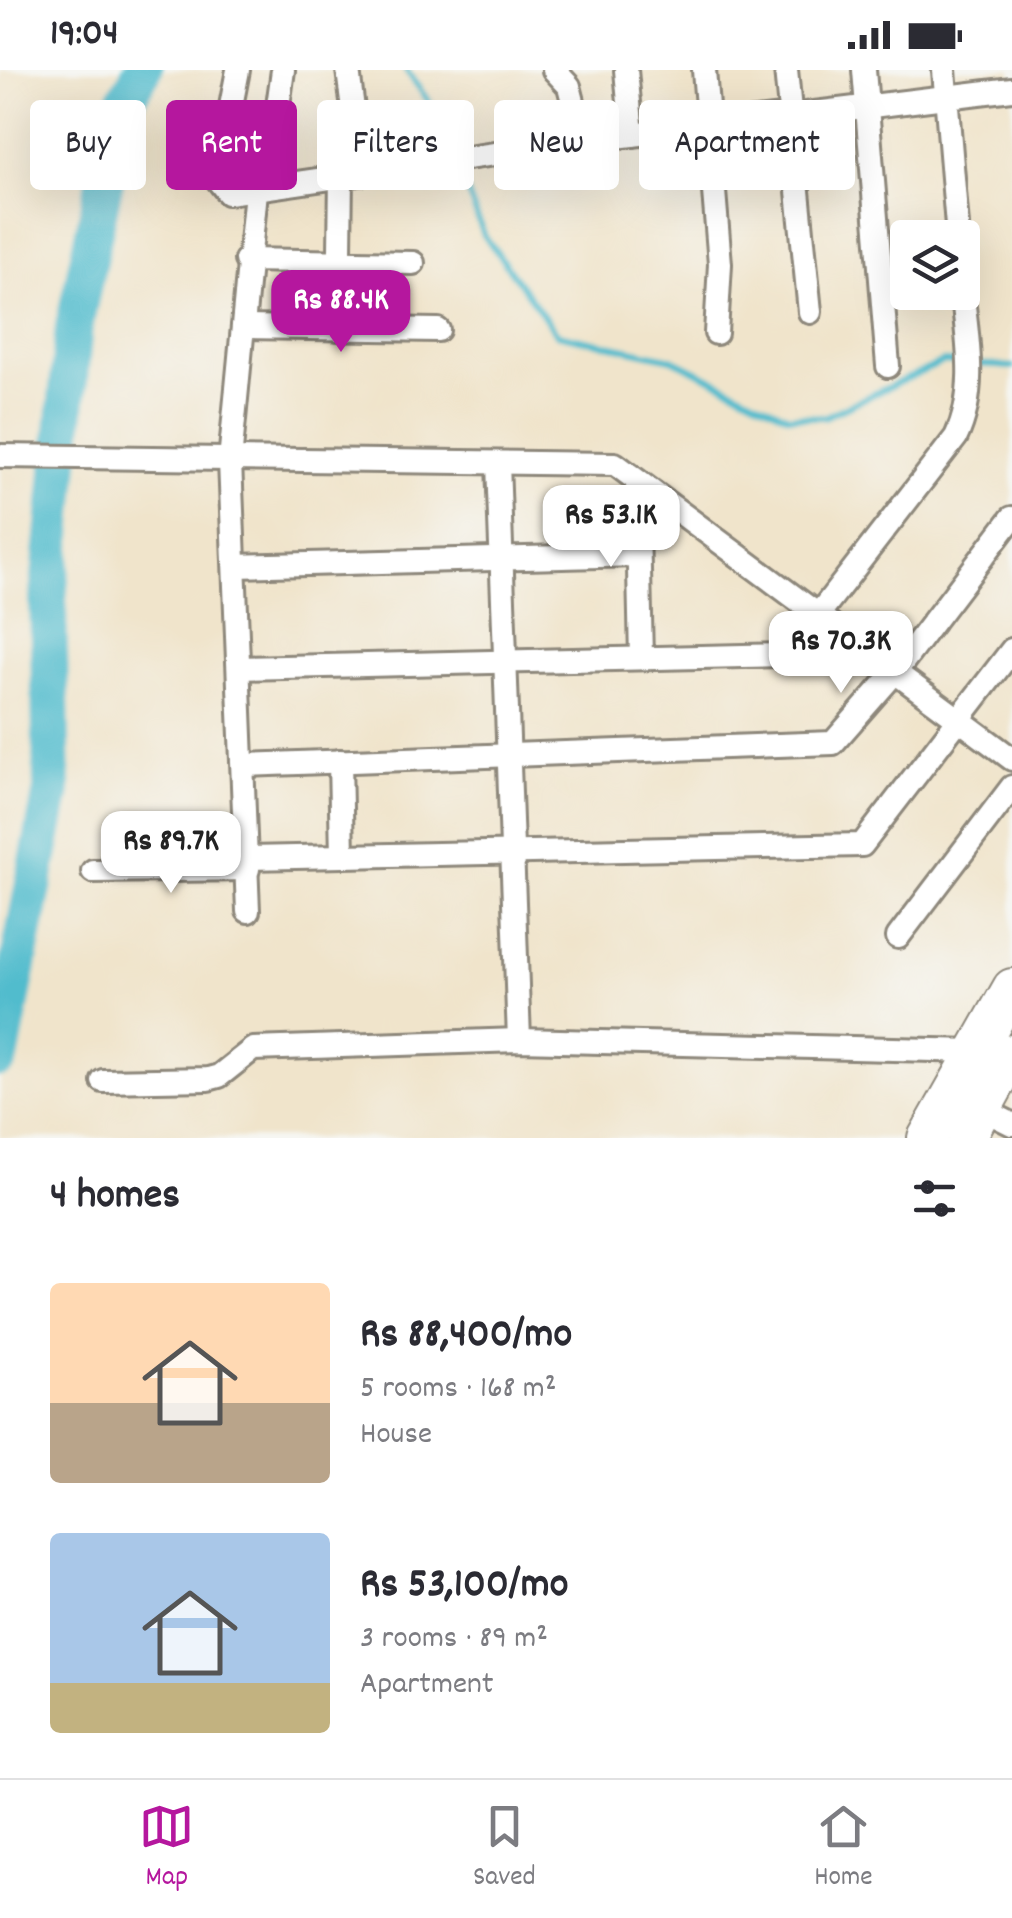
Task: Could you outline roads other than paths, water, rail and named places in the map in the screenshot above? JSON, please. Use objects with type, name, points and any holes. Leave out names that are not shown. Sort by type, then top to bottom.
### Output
[{"type":"main road","points":[[987,1124],[1012,988]]},
{"type":"main road","points":[[927,1138],[998,1057]]},
{"type":"street","points":[[232,100],[238,70]]},
{"type":"street","points":[[278,100],[283,70]]},
{"type":"street","points":[[348,70],[349,100]]},
{"type":"street","points":[[554,70],[569,86],[573,100]]},
{"type":"street","points":[[626,70],[632,135]]},
{"type":"street","points":[[704,70],[707,100]]},
{"type":"street","points":[[786,70],[789,100]]},
{"type":"street","points":[[864,70],[888,366]]},
{"type":"street","points":[[944,70],[956,220]]},
{"type":"street","points":[[855,108],[1012,89]]},
{"type":"street","points":[[619,137],[639,134]]},
{"type":"street","points":[[248,911],[230,461],[246,260],[262,190]]},
{"type":"street","points":[[338,329],[340,263],[349,190]]},
{"type":"street","points":[[714,190],[720,264],[716,334]]},
{"type":"street","points":[[798,190],[810,312]]},
{"type":"street","points":[[246,260],[413,263]]},
{"type":"street","points":[[818,615],[956,436],[965,418],[968,367],[964,310]]},
{"type":"street","points":[[242,328],[438,330]]},
{"type":"street","points":[[4,456],[615,464],[1012,759]]},
{"type":"street","points":[[498,463],[516,853],[519,1040]]},
{"type":"street","points":[[637,480],[640,658]]},
{"type":"street","points":[[244,765],[822,746],[840,738],[896,671],[1012,518]]},
{"type":"street","points":[[235,566],[637,554]]},
{"type":"street","points":[[92,870],[342,856],[862,845],[1012,650]]},
{"type":"street","points":[[239,668],[868,653]]},
{"type":"street","points":[[340,761],[342,856]]},
{"type":"street","points":[[898,937],[1012,787]]},
{"type":"street","points":[[103,1081],[219,1076],[253,1048],[519,1040],[998,1057]]},
{"type":"waterway","points":[[0,1058],[52,790],[48,598],[74,326],[120,109],[143,70]]},
{"type":"waterway","points":[[406,70],[428,100]]},
{"type":"waterway","points":[[467,190],[484,235],[557,334],[672,359],[788,416],[824,417],[943,362],[1012,367]]}]
